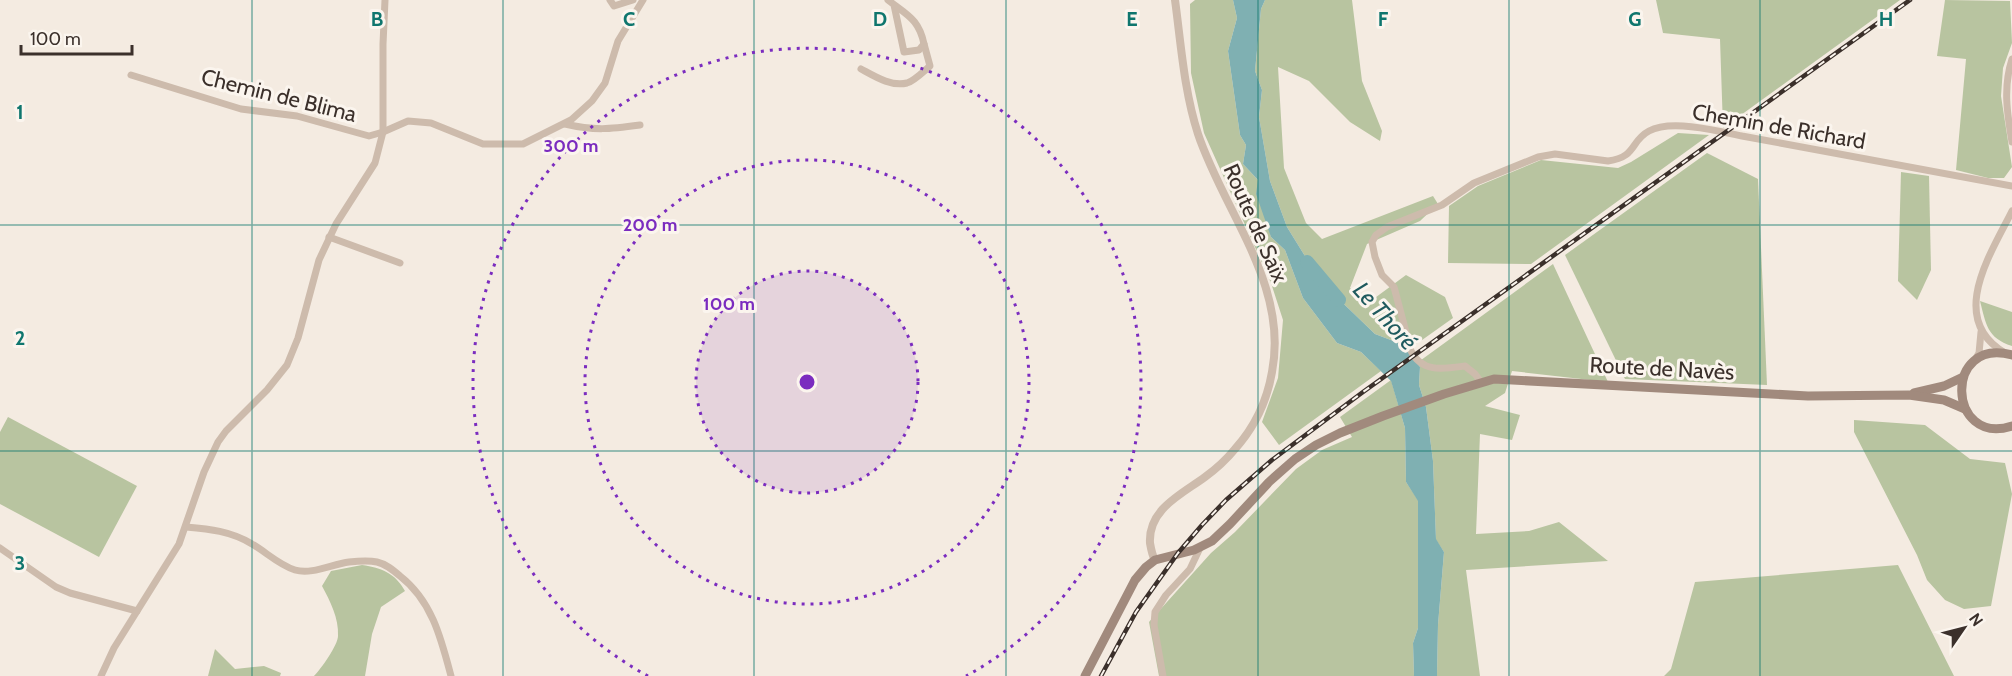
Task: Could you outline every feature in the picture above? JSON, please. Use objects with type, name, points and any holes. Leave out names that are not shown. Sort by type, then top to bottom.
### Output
[{"type":"main road","points":[[1965,409],[1961,399],[1961,388],[1968,368],[1975,360],[1994,353],[2008,354]]},
{"type":"main road","name":"Route de Navès","points":[[1909,395],[1944,386],[1963,377]]},
{"type":"main road","name":"Route de Navès","points":[[1200,548],[1220,534],[1269,482],[1305,452],[1340,433],[1416,403],[1494,379],[1808,396],[1909,395],[1944,400],[1965,409],[1977,422],[2012,435]]},
{"type":"main road","points":[[1995,429],[2012,426]]},
{"type":"main road","points":[[1085,676],[1128,591],[1146,567],[1155,560],[1200,548]]},
{"type":"street","points":[[101,676],[114,648],[161,574],[186,527],[204,472],[218,442],[279,376],[293,352],[319,260],[329,237],[375,163],[383,132],[385,0]]},
{"type":"street","points":[[610,0],[614,6],[633,0]]},
{"type":"street","points":[[383,132],[408,121],[431,123],[483,144],[523,144],[565,124],[592,102],[606,83],[618,41],[643,0]]},
{"type":"street","name":"Route de Saïx","points":[[1155,560],[1152,555],[1150,535],[1155,520],[1170,502],[1218,466],[1243,440],[1264,402],[1275,353],[1271,309],[1263,279],[1208,158],[1192,115],[1175,0]]},
{"type":"street","points":[[861,69],[892,83],[908,83],[930,66],[921,31],[914,20],[891,3]]},
{"type":"street","points":[[891,3],[904,52],[919,50],[924,44]]},
{"type":"street","points":[[2012,59],[2007,74],[2006,90],[2012,142]]},
{"type":"street","name":"Chemin de Blima","points":[[131,75],[242,109],[297,116],[369,136],[383,132]]},
{"type":"street","points":[[565,124],[588,129],[610,129],[640,124]]},
{"type":"street","name":"Chemin de Richard","points":[[1481,382],[1465,366],[1437,369],[1425,366],[1414,358],[1394,287],[1382,275],[1372,242],[1376,235],[1388,227],[1442,205],[1474,183],[1546,154],[1608,161],[1622,158],[1648,132],[1664,127],[1707,128],[2012,186]]},
{"type":"street","points":[[1975,360],[1979,353],[1980,330],[1975,306],[1977,288],[2012,211]]},
{"type":"street","points":[[329,237],[400,263]]},
{"type":"street","points":[[1980,330],[1990,343],[2008,354]]},
{"type":"street","points":[[186,527],[224,531],[240,537],[297,571],[347,562],[376,561],[386,565],[415,589],[430,611],[451,676]]},
{"type":"street","points":[[0,548],[63,590],[137,611]]},
{"type":"street","points":[[1163,676],[1154,625],[1155,612],[1166,595],[1190,569],[1200,548]]},
{"type":"green space","points":[[1195,0],[1233,0],[1237,18],[1228,51],[1240,135],[1246,145],[1243,164],[1258,180],[1271,237],[1285,250],[1303,298],[1337,343],[1361,352],[1381,371],[1279,445],[1262,422],[1278,378],[1283,320],[1271,283],[1204,133],[1191,73],[1190,4]]},
{"type":"green space","points":[[1265,0],[1352,0],[1362,81],[1382,131],[1380,141],[1350,122],[1309,81],[1278,67],[1284,168],[1306,223],[1322,239],[1433,196],[1438,204],[1420,221],[1367,244],[1350,288],[1368,303],[1406,275],[1445,297],[1453,318],[1408,350],[1404,345],[1375,334],[1321,282],[1287,227],[1270,181],[1259,117],[1262,90],[1255,71],[1261,9]]},
{"type":"green space","points":[[1656,0],[1900,0],[1723,128],[1720,39],[1663,33]]},
{"type":"green space","points":[[1945,0],[2010,1],[2012,43],[2003,68],[2001,96],[2012,167],[2004,178],[1988,178],[1956,170],[1966,59],[1937,56]]},
{"type":"green space","points":[[1678,133],[1709,135],[1531,264],[1448,263],[1449,206],[1478,186],[1541,160],[1618,168]]},
{"type":"green space","points":[[1707,153],[1758,179],[1767,385],[1625,379],[1565,255]]},
{"type":"green space","points":[[1901,172],[1929,176],[1931,270],[1917,300],[1898,281]]},
{"type":"green space","points":[[1553,264],[1608,382],[1512,371],[1505,393],[1485,406],[1520,415],[1512,440],[1480,434],[1476,534],[1529,531],[1559,522],[1608,561],[1466,570],[1480,676],[1437,676],[1438,625],[1444,552],[1436,540],[1433,461],[1426,407],[1419,385],[1420,367],[1417,363]]},
{"type":"green space","points":[[1980,301],[2012,312],[2012,346],[1992,334],[1986,323]]},
{"type":"green space","points":[[1391,380],[1405,428],[1406,482],[1418,500],[1418,628],[1413,643],[1414,676],[1159,676],[1149,622],[1211,553],[1235,532],[1296,469],[1322,450],[1352,437],[1340,417]]},
{"type":"green space","points":[[8,417],[137,486],[99,557],[0,504],[0,432]]},
{"type":"green space","points":[[1854,420],[1925,425],[1970,459],[2005,463],[2012,494],[1991,606],[1964,609],[1945,600],[1927,580],[1917,555],[1854,432]]},
{"type":"green space","points":[[362,565],[387,572],[405,591],[381,607],[372,634],[365,676],[314,676],[325,663],[338,636],[335,616],[322,586],[331,571]]},
{"type":"green space","points":[[1898,565],[1954,676],[1664,676],[1671,669],[1695,582]]},
{"type":"green space","points":[[215,649],[235,669],[264,666],[281,673],[280,676],[208,676]]},
{"type":"water","points":[[1233,0],[1265,0],[1261,9],[1255,71],[1262,90],[1259,117],[1270,181],[1287,227],[1321,282],[1375,334],[1404,345],[1420,367],[1419,385],[1426,407],[1433,461],[1436,539],[1444,552],[1438,625],[1437,676],[1414,676],[1413,643],[1418,628],[1418,501],[1406,482],[1405,428],[1391,381],[1361,352],[1337,343],[1303,298],[1285,250],[1271,237],[1256,194],[1258,180],[1243,164],[1246,145],[1240,135],[1228,51],[1237,18]]},
{"type":"waterway","name":"Le Thoré","points":[[1307,262],[1339,300]]},
{"type":"railway","points":[[1101,676],[1136,612],[1178,553],[1226,500],[1272,460],[1363,392],[1910,0]]}]
